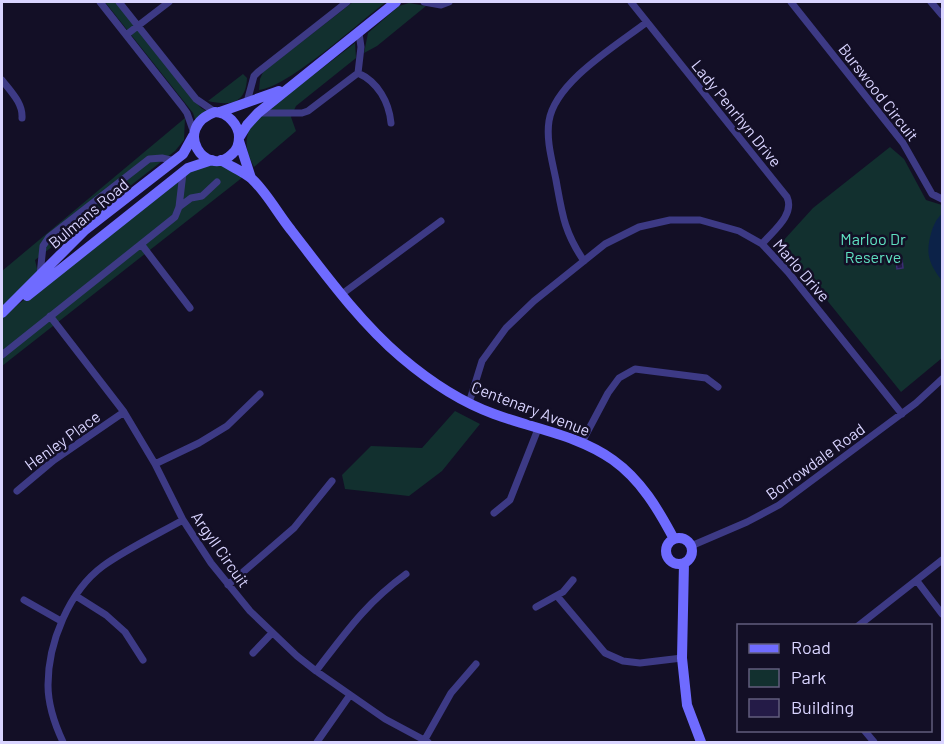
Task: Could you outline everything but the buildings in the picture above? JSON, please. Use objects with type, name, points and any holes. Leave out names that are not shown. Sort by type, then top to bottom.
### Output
[{"type":"street","points":[[100,2],[187,113],[198,152],[216,160],[233,154],[249,123],[258,113],[396,2]]},
{"type":"street","points":[[119,2],[196,99],[235,124],[239,140]]},
{"type":"street","points":[[126,35],[169,2]]},
{"type":"street","points":[[245,104],[249,100],[252,82],[258,72],[347,2]]},
{"type":"street","points":[[424,2],[441,5],[450,2]]},
{"type":"street","name":"Lady Penrhyn Drive","points":[[631,2],[787,197],[790,208],[788,212],[762,244]]},
{"type":"street","name":"Burswood Circuit","points":[[791,2],[903,143],[930,191],[942,199]]},
{"type":"street","points":[[931,2],[942,15]]},
{"type":"street","points":[[584,261],[570,241],[564,225],[549,144],[549,118],[562,90],[647,21]]},
{"type":"street","points":[[258,113],[308,111],[358,73],[361,47],[359,33]]},
{"type":"street","points":[[358,73],[368,78],[385,99],[391,123]]},
{"type":"street","points":[[2,80],[17,100],[22,118]]},
{"type":"street","points":[[194,135],[202,120],[218,112],[269,96],[295,83]]},
{"type":"street","name":"Bulmans Road","points":[[2,314],[85,230],[175,161],[187,149],[194,135]]},
{"type":"street","name":"Centenary Avenue","points":[[239,140],[251,178],[375,334],[402,358],[469,403],[494,414],[582,442],[613,460],[637,482],[656,505],[674,539]]},
{"type":"street","points":[[39,277],[43,246],[49,237],[149,159],[162,158],[175,161]]},
{"type":"street","name":"Bulmans Road","points":[[2,314],[46,282],[183,172],[194,166],[216,160]]},
{"type":"street","name":"Centenary Avenue","points":[[216,160],[251,178]]},
{"type":"street","points":[[2,355],[175,217],[179,207],[183,172]]},
{"type":"street","points":[[179,207],[191,198],[202,196],[218,182]]},
{"type":"street","points":[[181,189],[191,198]]},
{"type":"street","name":"Marlo Drive","points":[[469,403],[482,361],[506,328],[534,301],[605,244],[639,227],[670,220],[711,222],[739,231],[762,244],[788,272],[902,414]]},
{"type":"street","points":[[342,294],[441,221]]},
{"type":"street","points":[[141,244],[190,308]]},
{"type":"street","name":"Argyll Circuit","points":[[50,316],[124,412],[155,464],[183,520],[228,585],[272,633],[316,671],[385,720],[426,742]]},
{"type":"street","points":[[582,442],[618,378],[635,369],[706,378],[718,387]]},
{"type":"street","points":[[940,381],[942,390]]},
{"type":"street","name":"Borrowdale Road","points":[[691,546],[747,522],[779,505],[902,414],[940,381]]},
{"type":"street","points":[[155,464],[228,426],[260,394]]},
{"type":"street","name":"Henley Place","points":[[17,491],[54,460],[124,412]]},
{"type":"street","points":[[494,513],[510,500],[538,429]]},
{"type":"street","points":[[228,585],[294,528],[332,481]]},
{"type":"street","points":[[63,742],[51,710],[48,685],[51,657],[62,621],[87,581],[103,566],[183,520]]},
{"type":"street","points":[[684,563],[675,563],[668,558],[667,545],[674,539],[682,538],[691,546],[691,555],[684,563],[682,658],[687,705],[701,742]]},
{"type":"street","points":[[861,624],[942,560]]},
{"type":"street","points":[[316,671],[363,609],[406,574]]},
{"type":"street","points":[[536,607],[557,596],[573,580]]},
{"type":"street","points":[[916,581],[942,614]]},
{"type":"street","points":[[76,596],[106,615],[125,632],[143,660]]},
{"type":"street","points":[[557,596],[604,653],[623,661],[640,663],[682,658]]},
{"type":"street","points":[[24,600],[62,621]]},
{"type":"street","points":[[253,653],[272,633]]},
{"type":"street","points":[[426,742],[452,693],[476,664]]},
{"type":"street","points":[[317,742],[350,695]]},
{"type":"green space","points":[[105,2],[116,2],[175,77],[201,108],[208,112],[196,122],[193,113]]},
{"type":"green space","points":[[353,2],[386,2],[288,78],[259,90],[263,72]]},
{"type":"green space","points":[[409,3],[426,6],[377,46],[364,53],[368,33],[399,6]]},
{"type":"green space","points":[[355,43],[356,58],[296,106],[291,117],[296,131],[254,167],[247,145],[252,122]]},
{"type":"green space","points":[[243,74],[247,78],[246,87],[240,98],[230,103],[208,101]]},
{"type":"green space","points":[[185,118],[184,140],[175,151],[35,260],[39,277],[2,313],[2,271]]},
{"type":"green space","name":"Marloo Dr Reserve","points":[[890,147],[904,159],[926,200],[942,205],[942,358],[901,392],[784,247],[783,241],[813,208]]},
{"type":"green space","points":[[232,160],[243,177],[2,366],[2,317],[185,174],[209,163]]},
{"type":"green space","points":[[455,411],[480,424],[442,471],[409,496],[345,489],[342,475],[371,446],[422,448]]},
{"type":"water","points":[[942,214],[942,281],[931,263],[928,251],[932,230]]}]
